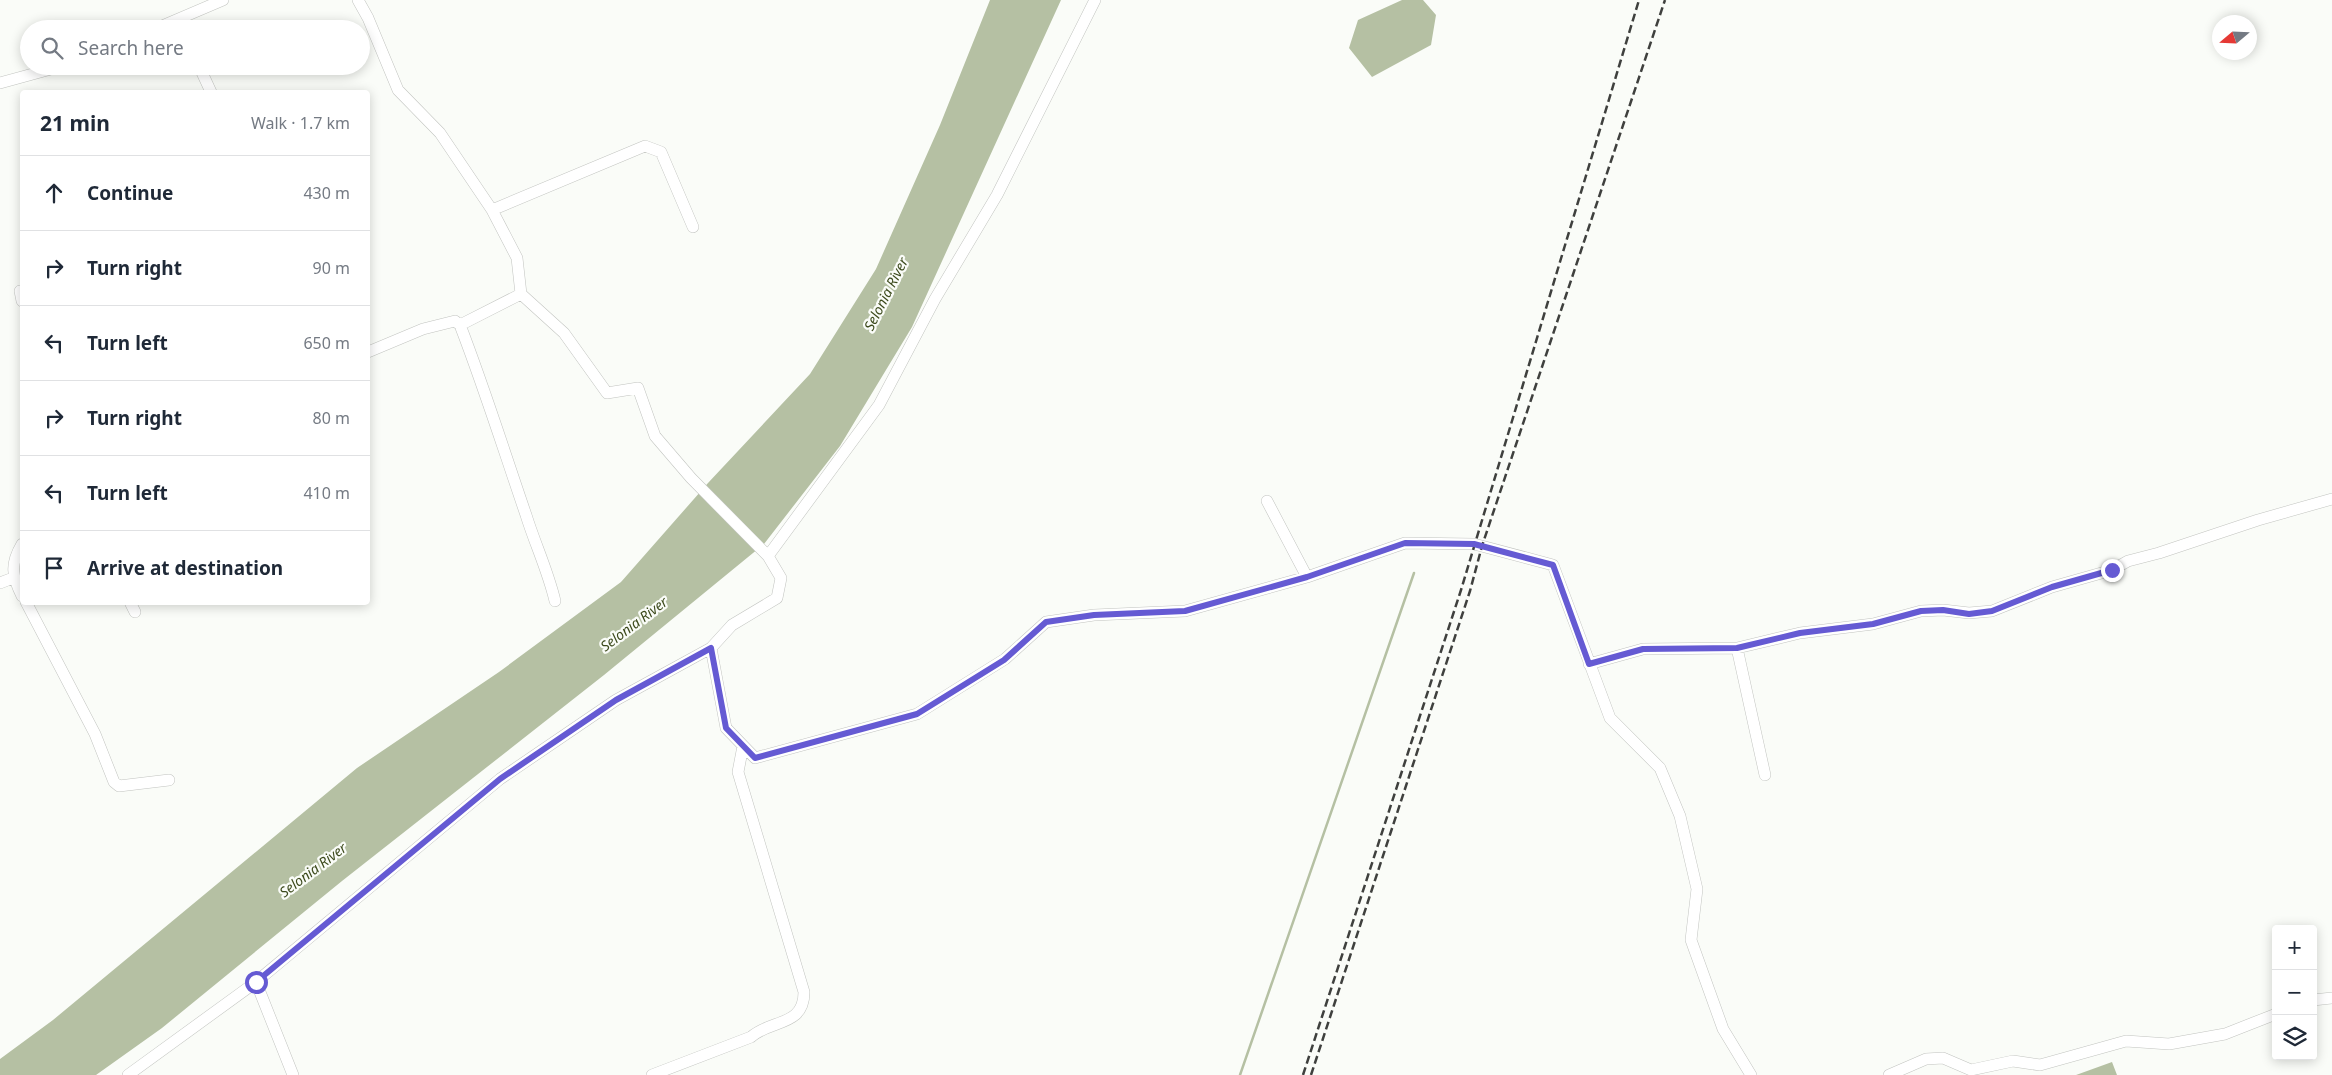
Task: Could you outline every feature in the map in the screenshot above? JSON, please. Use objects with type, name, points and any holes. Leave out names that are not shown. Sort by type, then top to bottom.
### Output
[{"type":"street","points":[[188,20],[222,0]]},
{"type":"street","points":[[358,0],[369,20]]},
{"type":"street","points":[[768,556],[879,405],[935,299],[997,195],[1095,0]]},
{"type":"street","points":[[128,1075],[256,982],[500,779],[616,700],[711,648],[732,625],[777,598],[781,578],[768,556],[691,478],[654,436],[638,388],[606,393],[564,333],[521,294],[517,258],[492,210],[440,133],[398,90],[370,23]]},
{"type":"street","points":[[0,83],[29,75]]},
{"type":"street","points":[[203,75],[210,90]]},
{"type":"street","points":[[492,210],[645,146],[661,152],[693,227]]},
{"type":"street","points":[[460,324],[521,294]]},
{"type":"street","points":[[370,351],[424,329],[455,321],[460,324],[479,374],[533,536],[550,579],[555,601]]},
{"type":"street","points":[[1589,664],[1643,649],[1737,648],[1800,633],[1873,624],[1921,611],[1943,610],[1969,614],[1992,611],[2052,587],[2112,570],[2128,561],[2332,499]]},
{"type":"street","points":[[1267,501],[1307,577]]},
{"type":"street","points":[[711,648],[726,728],[755,758],[917,714],[1004,660],[1046,622],[1094,615],[1185,611],[1307,577],[1405,543],[1474,544],[1553,565],[1610,718],[1660,768],[1680,816],[1697,889],[1691,940],[1723,1029],[1751,1075]]},
{"type":"street","points":[[20,548],[16,555],[13,578],[20,592]]},
{"type":"street","points":[[0,583],[13,578]]},
{"type":"street","points":[[28,605],[95,734],[114,782],[119,786],[170,780]]},
{"type":"street","points":[[1737,648],[1765,775]]},
{"type":"street","points":[[652,1075],[751,1037],[757,1032],[782,1024],[799,1012],[804,1005],[804,992],[738,772],[743,746]]},
{"type":"street","points":[[256,982],[293,1075]]},
{"type":"street","points":[[2317,1000],[2332,998]]},
{"type":"street","points":[[1889,1075],[1926,1059],[1943,1058],[1971,1070],[2013,1061],[2041,1070],[2126,1041],[2169,1044],[2225,1034],[2273,1015]]},
{"type":"water","name":"Selonia River","points":[[990,0],[1061,0],[912,327],[840,446],[764,544],[604,675],[342,881],[162,1028],[96,1075],[0,1075],[0,1059],[53,1020],[357,768],[499,672],[621,582],[708,483],[810,374],[876,269],[940,125]]},
{"type":"water","points":[[1402,0],[1423,0],[1436,15],[1431,45],[1372,77],[1349,48],[1358,20]]},
{"type":"water","points":[[2112,1062],[2117,1075],[2076,1075]]},
{"type":"waterway","points":[[1240,1075],[1414,573]]},
{"type":"railway","points":[[1303,1075],[1461,590],[1639,0]]},
{"type":"railway","points":[[1311,1075],[1470,591],[1482,546],[1665,0]]},
{"type":"route","points":[[256,982],[500,779],[616,700],[711,648],[726,728],[755,758],[917,714],[1004,660],[1046,622],[1094,615],[1185,611],[1307,577],[1405,543],[1474,544],[1553,565],[1589,664],[1643,649],[1737,648],[1800,633],[1873,624],[1921,611],[1943,610],[1969,614],[1992,611],[2052,587],[2112,570]]}]
